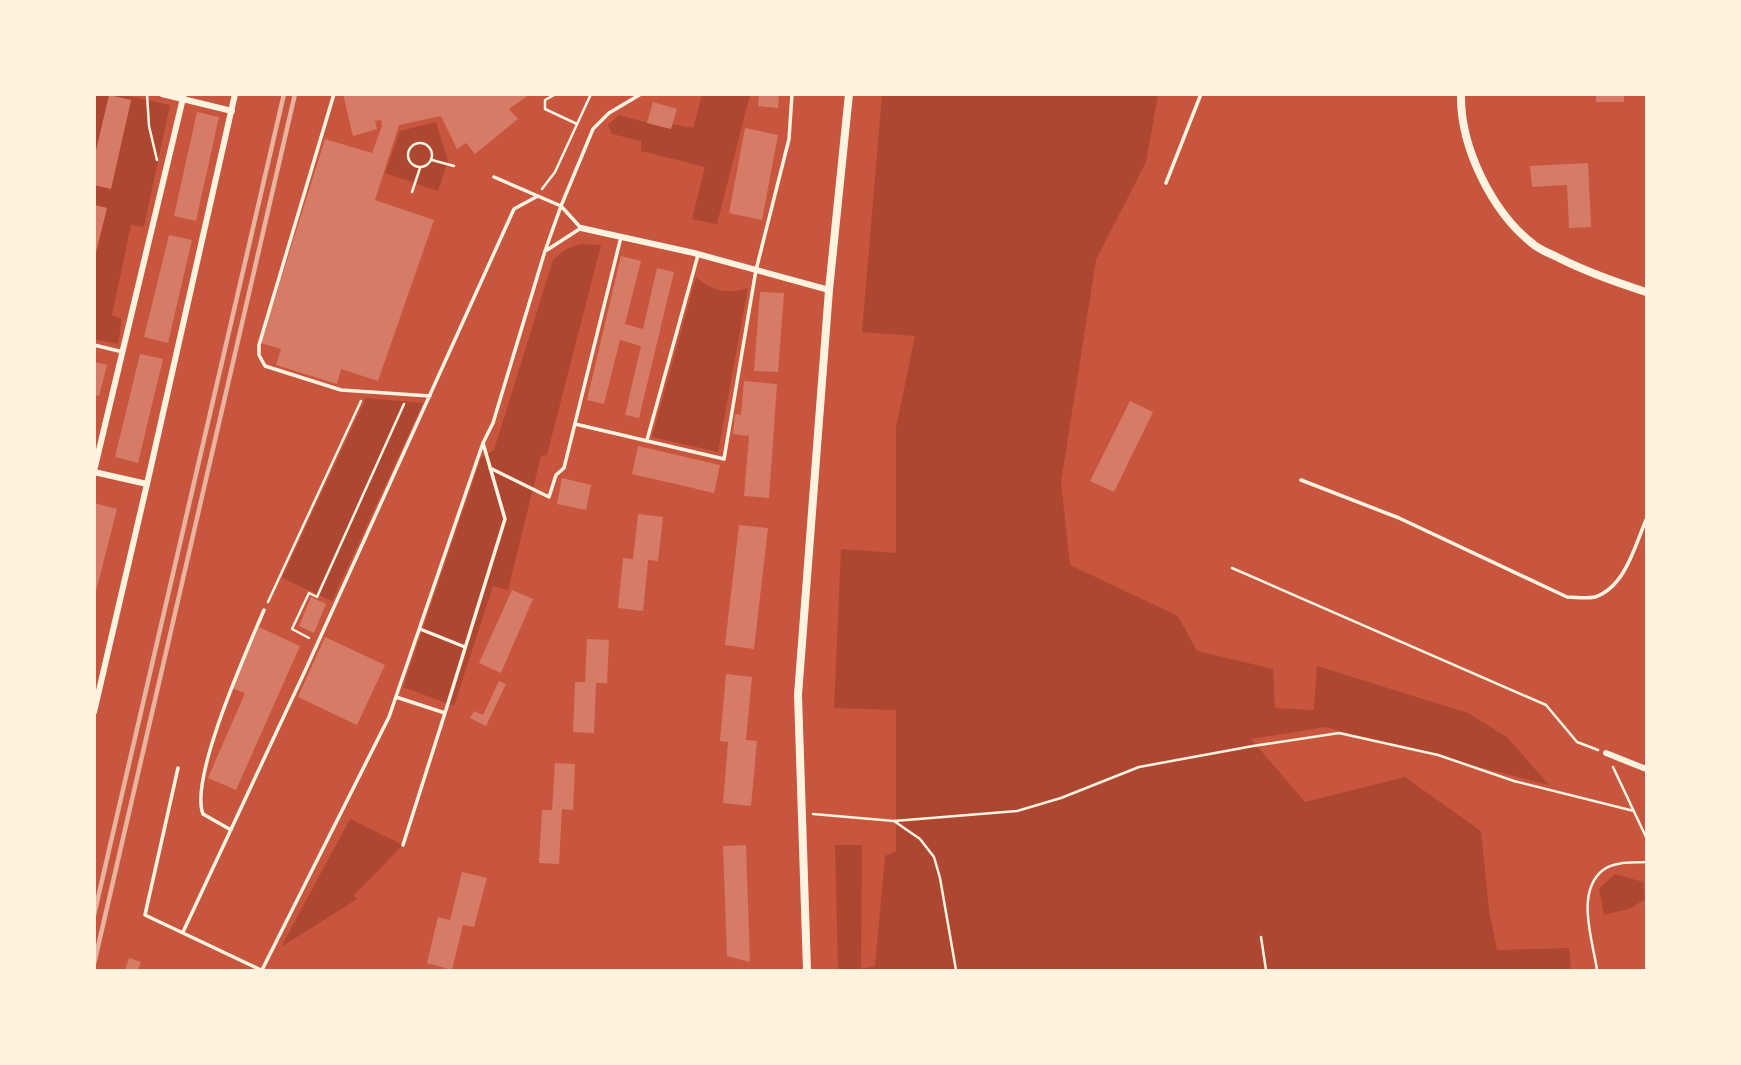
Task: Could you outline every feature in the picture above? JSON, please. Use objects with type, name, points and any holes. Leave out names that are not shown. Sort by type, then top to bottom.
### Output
[{"type":"street","points":[[162,94],[232,111]]},
{"type":"street","points":[[94,712],[235,94]]},
{"type":"street","points":[[807,971],[798,695],[829,290],[849,94]]},
{"type":"street","points":[[1461,94],[1472,158],[1500,210],[1534,245],[1584,272],[1647,292]]},
{"type":"street","points":[[147,484],[94,471],[183,97]]},
{"type":"street","points":[[581,228],[698,255],[829,290]]},
{"type":"street","points":[[1606,753],[1647,769]]},
{"type":"lane","points":[[334,94],[259,345],[259,355],[265,366],[341,390],[431,396]]},
{"type":"lane","points":[[178,768],[145,915],[261,971],[397,697],[483,443],[493,423],[545,251],[593,129],[609,113],[641,94]]},
{"type":"lane","points":[[575,424],[724,459],[756,270],[789,139],[793,94]]},
{"type":"lane","points":[[1166,183],[1201,94]]},
{"type":"lane","points":[[494,177],[561,206],[581,228],[545,251]]},
{"type":"lane","points":[[183,933],[431,396],[514,209],[536,197]]},
{"type":"lane","points":[[490,468],[549,497],[556,475],[564,468],[621,237]]},
{"type":"lane","points":[[647,440],[698,255]]},
{"type":"lane","points":[[94,345],[124,352]]},
{"type":"lane","points":[[403,845],[505,519],[483,443]]},
{"type":"lane","points":[[1301,481],[1399,518],[1567,597],[1592,598],[1608,591],[1624,572],[1647,520]]},
{"type":"lane","points":[[231,830],[203,814],[200,808],[204,772],[235,677],[264,610]]},
{"type":"lane","points":[[419,629],[465,647]]},
{"type":"lane","points":[[397,697],[445,713]]},
{"type":"path","points":[[147,94],[149,127],[157,163]]},
{"type":"path","points":[[556,94],[545,100],[545,109],[577,124]]},
{"type":"path","points":[[536,197],[555,172],[591,94]]},
{"type":"path","points":[[421,143],[428,146],[433,153],[426,167],[420,168],[414,166],[408,152],[413,145],[421,143]]},
{"type":"path","points":[[432,159],[454,166]]},
{"type":"path","points":[[412,192],[420,168]]},
{"type":"path","points":[[264,610],[365,392]]},
{"type":"path","points":[[318,643],[292,629],[309,593],[317,597],[408,395]]},
{"type":"path","points":[[1232,568],[1546,705],[1577,742],[1606,753],[1647,837]]},
{"type":"path","points":[[802,813],[894,821],[1017,811],[1061,798],[1139,767],[1339,733],[1438,755],[1514,781],[1634,811]]},
{"type":"path","points":[[894,821],[920,839],[934,857],[956,971]]},
{"type":"path","points":[[1597,971],[1587,903],[1592,883],[1604,869],[1621,863],[1647,862]]},
{"type":"path","points":[[1261,937],[1266,971]]},
{"type":"shaded area","points":[[95,95],[125,95],[170,105],[144,227],[131,225],[112,315],[122,319],[118,344],[95,339],[95,258],[107,208],[95,205],[95,185],[111,188],[131,101],[95,159]]},
{"type":"shaded area","points":[[702,95],[750,95],[717,224],[692,219],[705,167],[641,151],[641,141],[612,134],[608,125],[619,115],[671,129],[672,124],[693,128]]},
{"type":"shaded area","points":[[882,95],[1158,95],[1146,162],[1096,260],[1061,482],[1070,565],[1178,616],[1197,651],[1273,669],[1275,708],[1314,710],[1317,666],[1468,713],[1507,737],[1549,785],[1325,727],[1251,739],[1305,802],[1405,777],[1481,831],[1489,910],[1497,950],[1569,948],[1571,970],[838,970],[835,845],[862,845],[861,969],[875,966],[885,856],[896,851],[896,710],[834,708],[841,549],[896,553],[896,428],[915,336],[862,332]]},
{"type":"shaded area","points":[[436,122],[448,161],[438,191],[385,173],[400,131]]},
{"type":"shaded area","points":[[580,244],[601,245],[547,455],[541,456],[508,590],[493,586],[454,706],[403,687],[481,458],[494,450],[553,260],[566,249]]},
{"type":"shaded area","points":[[696,277],[708,286],[720,290],[748,288],[718,452],[652,437]]},
{"type":"shaded area","points":[[366,398],[423,403],[332,601],[282,578]]},
{"type":"shaded area","points":[[350,819],[403,845],[353,896],[357,899],[281,947]]},
{"type":"shaded area","points":[[1615,874],[1643,882],[1645,899],[1629,909],[1604,915],[1599,889]]},
{"type":"building","points":[[343,94],[530,94],[509,109],[518,119],[475,154],[466,143],[457,149],[441,116],[399,125],[375,200],[434,220],[378,381],[341,369],[337,384],[276,365],[281,349],[261,343],[325,139],[372,153],[382,126],[381,120],[375,121],[377,129],[353,136]]},
{"type":"building","points":[[759,94],[779,94],[778,108],[758,106]]},
{"type":"building","points":[[1596,94],[1624,94],[1624,102],[1596,102]]},
{"type":"building","points":[[109,95],[131,100],[111,189],[94,185],[94,159]]},
{"type":"building","points":[[653,102],[677,109],[671,129],[647,123]]},
{"type":"building","points":[[197,112],[219,117],[196,221],[174,216]]},
{"type":"building","points":[[745,128],[778,135],[762,220],[729,213]]},
{"type":"building","points":[[1588,163],[1591,227],[1569,228],[1567,185],[1532,187],[1530,166]]},
{"type":"building","points":[[94,205],[107,208],[95,255],[94,255]]},
{"type":"building","points":[[169,235],[192,240],[168,343],[144,337]]},
{"type":"building","points":[[621,256],[641,261],[625,324],[643,329],[657,268],[674,272],[639,418],[625,415],[641,346],[620,340],[604,404],[587,400]]},
{"type":"building","points":[[760,292],[784,293],[778,372],[754,371]]},
{"type":"building","points":[[140,354],[163,359],[138,463],[115,457]]},
{"type":"building","points":[[94,362],[107,365],[99,396],[94,395]]},
{"type":"building","points":[[744,381],[777,384],[769,498],[744,496],[749,436],[733,434],[735,414],[741,415]]},
{"type":"building","points":[[1130,401],[1153,412],[1114,492],[1090,481]]},
{"type":"building","points":[[638,446],[720,465],[714,493],[632,474]]},
{"type":"building","points":[[562,478],[591,485],[586,510],[557,504]]},
{"type":"building","points":[[94,503],[117,509],[95,595],[94,595]]},
{"type":"building","points":[[638,514],[663,517],[658,561],[648,560],[643,611],[618,608],[623,558],[633,559]]},
{"type":"building","points":[[739,525],[768,528],[754,649],[725,645]]},
{"type":"building","points":[[512,590],[533,599],[501,673],[479,663]]},
{"type":"building","points":[[311,597],[326,604],[314,633],[299,626]]},
{"type":"building","points":[[259,627],[300,646],[236,790],[208,778],[245,693],[232,688]]},
{"type":"building","points":[[325,637],[385,665],[357,725],[298,697]]},
{"type":"building","points":[[587,639],[609,640],[607,683],[596,683],[594,733],[573,732],[575,682],[585,682]]},
{"type":"building","points":[[726,674],[752,677],[746,740],[757,741],[751,806],[723,803],[728,742],[720,741]]},
{"type":"building","points":[[499,681],[506,684],[486,726],[470,718],[474,711],[483,715]]},
{"type":"building","points":[[555,763],[575,764],[573,810],[562,809],[559,864],[539,863],[542,810],[552,810]]},
{"type":"building","points":[[746,845],[750,962],[727,956],[723,846]]},
{"type":"building","points":[[462,872],[487,878],[474,927],[463,925],[452,970],[427,963],[438,917],[450,920]]},
{"type":"building","points":[[129,958],[141,962],[138,970],[125,970]]},
{"type":"railway","points":[[94,915],[284,94]]},
{"type":"railway","points":[[94,964],[295,94]]}]
